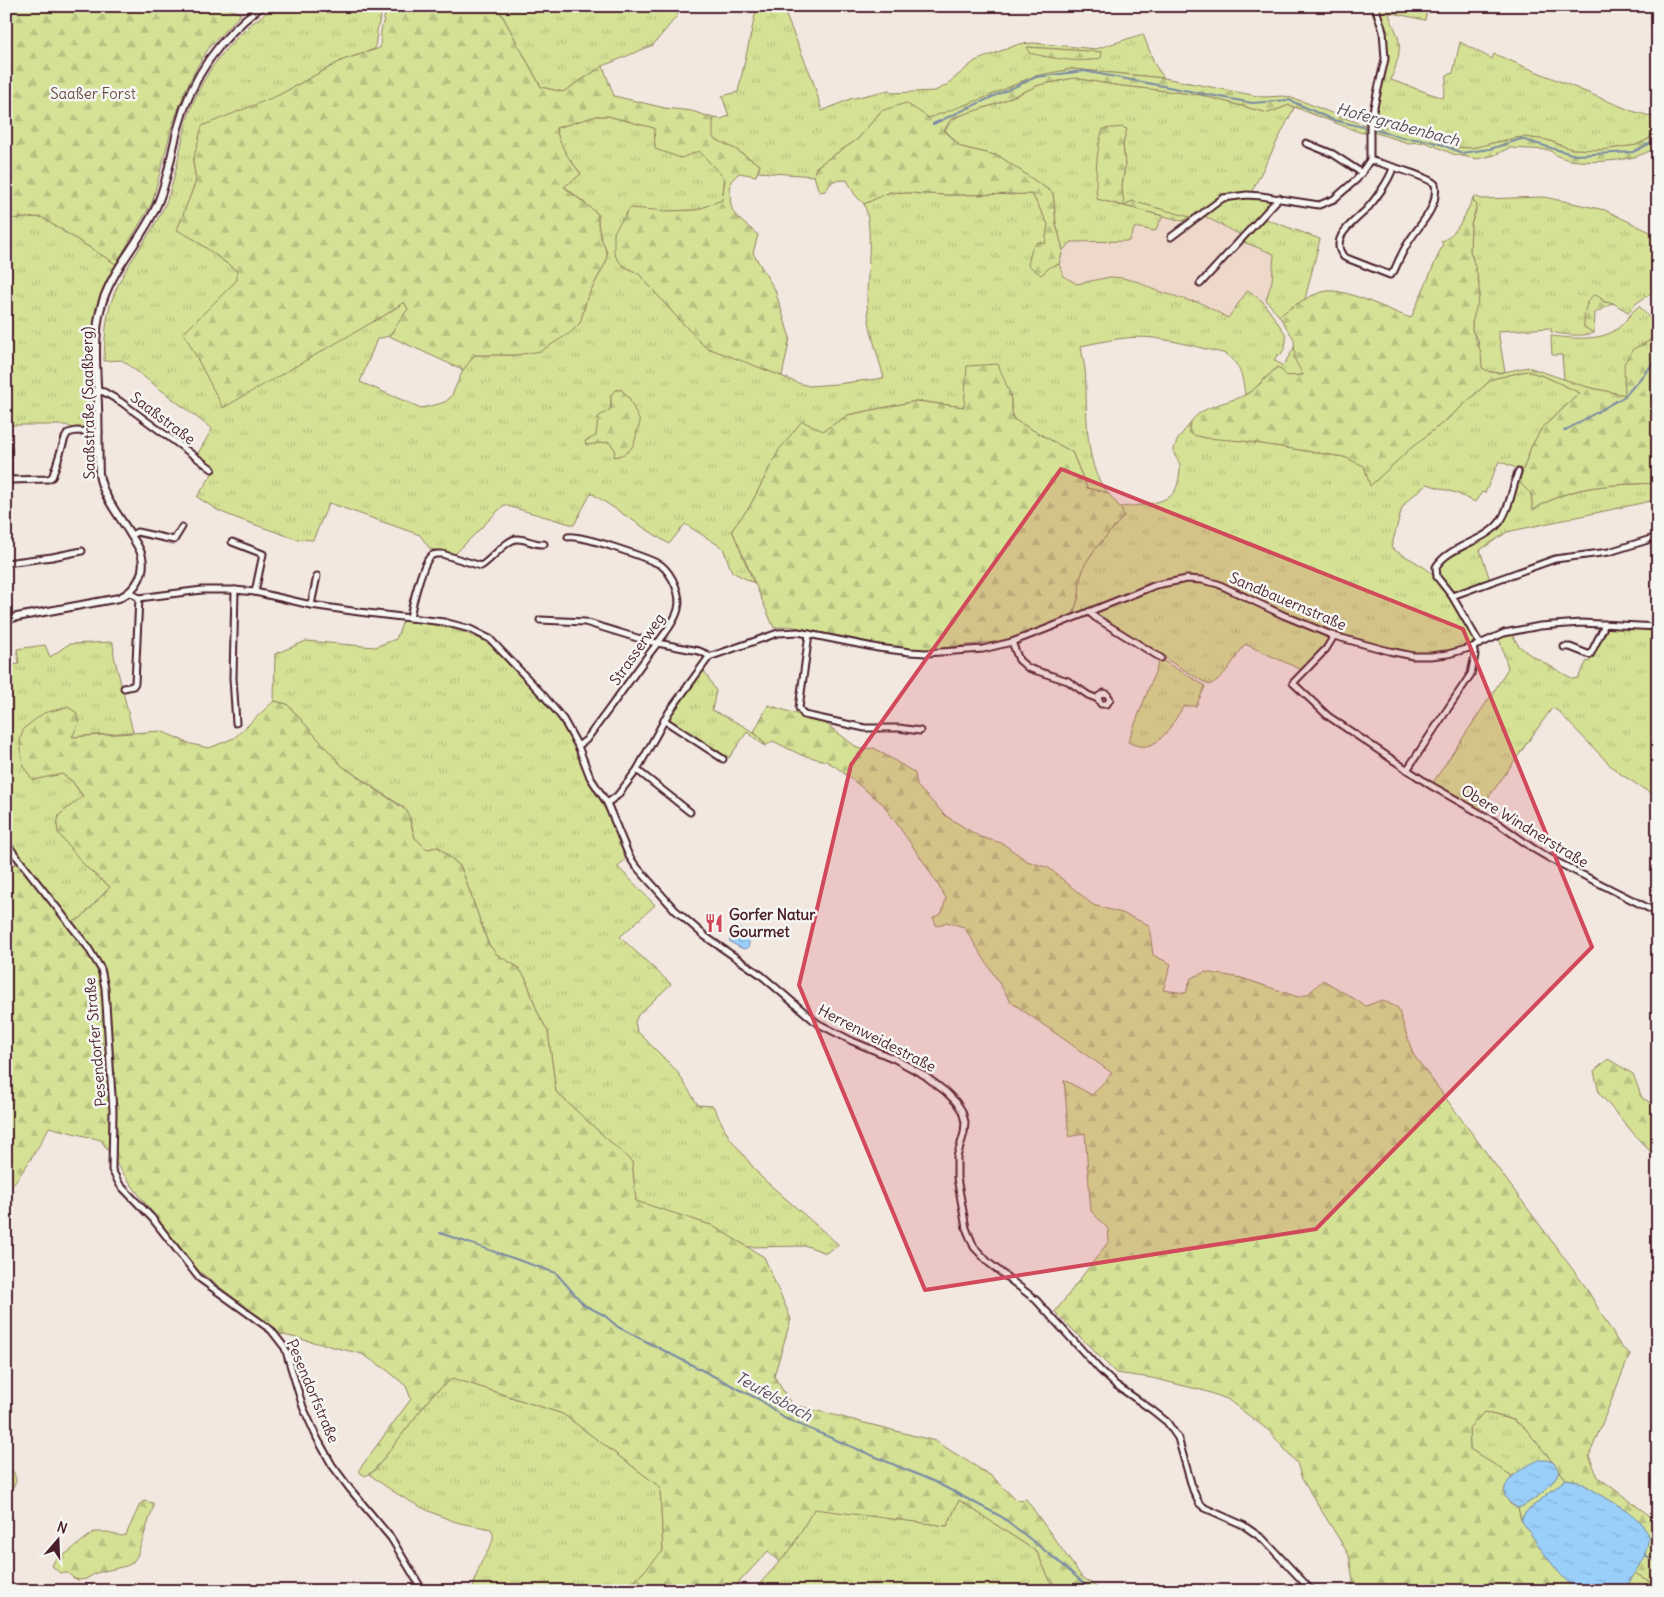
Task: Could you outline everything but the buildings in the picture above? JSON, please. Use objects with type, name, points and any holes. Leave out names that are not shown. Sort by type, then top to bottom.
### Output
[{"type":"street","name":"Saaßstraße (Saaßberg)","points":[[129,592],[139,580],[142,566],[140,551],[106,495],[99,474],[97,335],[103,301],[113,278],[157,206],[166,182],[182,115],[191,91],[205,64],[224,40],[262,6]]},
{"type":"street","points":[[1171,237],[1223,198],[1247,195],[1279,198],[1311,205],[1324,204],[1338,196],[1362,173],[1370,160],[1370,124],[1385,59],[1382,32],[1374,6]]},
{"type":"street","points":[[1306,143],[1333,154],[1362,173]]},
{"type":"street","points":[[1370,160],[1429,180],[1436,187],[1431,211],[1410,239],[1394,271],[1390,274],[1344,257],[1340,251],[1340,246],[1342,234],[1346,228],[1367,209],[1390,176],[1393,168]]},
{"type":"street","points":[[1200,284],[1279,198]]},
{"type":"street","name":"Saaßstraße","points":[[98,391],[104,392],[121,402],[212,469]]},
{"type":"street","points":[[8,449],[8,475],[10,480],[48,478],[53,475],[68,433],[76,431],[99,432]]},
{"type":"street","points":[[1480,644],[1452,596],[1437,577],[1436,567],[1442,559],[1500,523],[1518,472]]},
{"type":"street","points":[[131,535],[137,532],[174,540],[182,527]]},
{"type":"street","name":"Strasserweg","points":[[568,537],[574,536],[656,562],[665,568],[678,592],[680,600],[675,617],[657,643],[586,740],[578,746]]},
{"type":"street","points":[[1452,596],[1555,559],[1609,552],[1654,538]]},
{"type":"street","points":[[410,618],[421,576],[431,555],[442,554],[481,566],[515,539],[539,545],[544,544]]},
{"type":"street","points":[[232,542],[263,554],[255,592]]},
{"type":"street","points":[[6,563],[82,551]]},
{"type":"street","points":[[311,605],[317,576]]},
{"type":"street","name":"Sandbauernstraße","points":[[709,657],[778,633],[788,632],[809,634],[878,648],[926,653],[983,649],[1012,642],[1156,585],[1187,579],[1218,584],[1334,636],[1414,656],[1448,654],[1473,647],[1504,633],[1540,626],[1604,624],[1658,627]]},
{"type":"street","name":"Herrenweidestraße","points":[[139,598],[202,590],[255,592],[311,605],[456,625],[482,634],[490,639],[556,710],[578,746],[590,777],[607,803],[632,861],[683,918],[706,937],[761,975],[817,1023],[852,1041],[895,1058],[924,1074],[956,1102],[962,1111],[965,1122],[957,1157],[956,1178],[966,1228],[974,1247],[988,1263],[1036,1300],[1116,1385],[1167,1422],[1178,1438],[1193,1490],[1199,1503],[1205,1508],[1242,1525],[1263,1539],[1312,1591]]},
{"type":"street","points":[[235,590],[233,678],[236,723]]},
{"type":"street","points":[[6,620],[114,599],[129,592],[139,598],[135,683],[132,687],[124,688]]},
{"type":"street","points":[[1089,612],[1161,658]]},
{"type":"street","points":[[540,620],[585,622],[657,643],[703,652],[709,657],[664,720],[637,770],[617,796],[607,803]]},
{"type":"street","points":[[1564,647],[1570,647],[1590,655],[1604,624]]},
{"type":"street","points":[[809,634],[799,708],[804,715],[865,728],[899,728],[920,731]]},
{"type":"street","name":"Obere Windnerstraße","points":[[1334,636],[1326,649],[1293,683],[1328,716],[1430,785],[1499,824],[1552,860],[1658,913]]},
{"type":"street","points":[[1012,642],[1019,660],[1028,668],[1068,682],[1098,699]]},
{"type":"street","points":[[1407,770],[1472,674],[1475,655],[1473,647]]},
{"type":"street","points":[[664,720],[722,759]]},
{"type":"street","points":[[637,770],[690,812]]},
{"type":"street","name":"Pesendorfer Straße","points":[[6,844],[87,946],[101,970],[105,988],[110,1054],[113,1151]]},
{"type":"street","name":"Pesendorfstraße","points":[[113,1151],[112,1170],[120,1185],[152,1218],[199,1278],[271,1330],[285,1348],[303,1407],[332,1465],[391,1538],[423,1591]]},
{"type":"highlighted area","points":[[1061,469],[1463,629],[1592,947],[1316,1229],[925,1290],[799,985],[851,765]]},
{"type":"shaded area","points":[[1198,215],[1204,216],[1241,235],[1241,241],[1274,254],[1272,281],[1266,300],[1263,302],[1253,293],[1228,318],[1199,302],[1152,289],[1139,282],[1110,277],[1077,284],[1063,276],[1059,264],[1063,250],[1072,242],[1129,241],[1135,227],[1155,230],[1163,216],[1185,223]]},
{"type":"green space","name":"Saaßer Forst","points":[[6,6],[224,6],[241,14],[210,46],[186,89],[173,123],[152,203],[116,264],[41,217],[6,219]]},
{"type":"green space","points":[[276,6],[383,6],[375,49],[343,60],[279,95],[193,161],[196,181],[178,229],[237,271],[237,280],[184,333],[356,331],[404,302],[408,309],[389,336],[377,339],[360,382],[421,408],[445,402],[451,397],[463,370],[474,355],[516,355],[580,323],[587,298],[606,262],[607,253],[601,238],[598,214],[564,186],[581,173],[565,152],[556,128],[596,116],[608,116],[655,128],[699,150],[725,179],[722,200],[696,210],[667,211],[622,265],[639,274],[705,347],[798,383],[809,386],[884,378],[867,309],[869,225],[864,204],[890,192],[947,195],[1032,194],[1048,224],[1041,275],[1050,267],[1059,264],[1063,276],[1077,284],[1110,277],[1122,278],[1139,282],[1152,289],[1190,301],[1199,302],[1228,318],[1248,290],[1263,302],[1285,333],[1285,348],[1280,356],[1278,354],[1274,360],[1283,366],[1295,346],[1303,375],[1287,376],[1277,367],[1245,395],[1242,376],[1237,365],[1229,356],[1223,353],[1145,337],[1118,339],[1081,346],[1085,369],[1090,451],[1100,481],[1108,493],[1087,488],[1072,452],[1013,419],[1010,394],[965,407],[916,401],[848,415],[823,432],[779,450],[750,506],[732,530],[754,583],[732,572],[723,548],[685,524],[669,544],[591,493],[574,525],[504,505],[455,554],[430,549],[420,535],[329,503],[313,540],[296,539],[219,511],[197,497],[216,468],[197,455],[212,429],[122,360],[104,361],[105,337],[110,305],[124,274],[165,205],[175,175],[192,105],[209,72],[220,57],[260,17]],"holes":[[[616,390],[622,390],[615,457],[615,449],[609,442],[586,441],[596,436],[611,409],[611,395]]]},
{"type":"green space","points":[[387,6],[497,6],[541,87],[563,92],[603,66],[614,96],[665,108],[692,111],[713,118],[713,138],[760,165],[756,176],[739,173],[731,181],[730,201],[734,213],[758,235],[753,253],[775,290],[790,338],[782,376],[705,347],[639,274],[622,265],[614,254],[614,232],[630,208],[667,211],[696,210],[722,200],[725,179],[699,151],[681,158],[655,149],[654,128],[608,116],[596,116],[556,128],[560,141],[581,174],[564,187],[598,214],[601,238],[607,253],[606,262],[587,298],[580,323],[570,333],[541,351],[516,355],[475,355],[463,370],[389,336],[408,309],[404,302],[385,315],[223,408],[184,333],[237,280],[237,271],[194,239],[177,230],[196,181],[193,161],[202,126],[279,95],[343,60],[380,48],[381,31]]},
{"type":"green space","points":[[497,6],[678,6],[677,16],[653,45],[603,66],[563,92],[541,87]]},
{"type":"green space","points":[[757,6],[782,6],[812,78],[822,111],[850,99],[889,90],[893,93],[935,91],[945,86],[975,61],[1019,44],[1034,43],[1096,49],[1143,34],[1155,65],[1164,78],[1072,69],[929,118],[881,111],[858,139],[816,167],[814,176],[758,172],[760,165],[735,149],[712,138],[713,118],[721,119],[729,116],[722,96],[738,92]],"holes":[[[1028,47],[1102,52],[1092,60],[1042,56]]]},
{"type":"green space","points":[[1370,6],[1389,6],[1389,15],[1398,37],[1398,56],[1391,80],[1443,98],[1447,75],[1453,73],[1460,42],[1492,59],[1494,54],[1632,111],[1657,118],[1650,138],[1637,145],[1602,150],[1571,149],[1547,140],[1524,137],[1472,148],[1454,147],[1435,137],[1374,126],[1373,132],[1364,133],[1382,56],[1379,32]]},
{"type":"green space","points":[[1389,6],[1428,6],[1425,20],[1388,12]]},
{"type":"green space","points":[[1027,47],[1102,52],[1101,58],[1074,60],[1029,53]]},
{"type":"green space","points":[[1072,69],[1164,78],[1263,97],[1284,96],[1365,125],[1364,133],[1289,105],[1268,113],[1201,95],[1074,78],[1039,85],[996,104],[952,118],[944,130],[961,147],[999,156],[1053,193],[1056,224],[1063,250],[1059,264],[1050,267],[1041,275],[1028,265],[1032,248],[1038,242],[1045,244],[1048,224],[1032,194],[947,195],[890,192],[864,204],[855,195],[847,180],[833,181],[825,191],[819,192],[814,176],[816,167],[858,139],[881,111],[906,103],[929,118],[984,98],[1034,76]]},
{"type":"green space","points":[[1074,78],[1201,95],[1268,113],[1289,105],[1294,108],[1251,193],[1229,195],[1185,223],[1183,221],[1189,217],[1132,201],[1124,206],[1163,216],[1155,231],[1135,227],[1129,241],[1072,242],[1063,250],[1056,224],[1053,193],[999,156],[961,147],[945,130],[953,119],[996,104],[1039,85]],"holes":[[[1126,129],[1123,144],[1125,167],[1122,185],[1123,206],[1097,199]]]},
{"type":"green space","points":[[1657,118],[1658,148],[1632,157],[1587,162],[1564,159],[1550,150],[1509,148],[1495,155],[1477,159],[1453,154],[1425,142],[1408,143],[1373,132],[1374,125],[1416,132],[1435,137],[1454,147],[1472,148],[1524,137],[1547,140],[1571,149],[1602,150],[1637,145],[1650,138]]},
{"type":"green space","points":[[1122,127],[1127,129],[1123,144],[1125,167],[1122,185],[1124,206],[1097,199],[1096,182],[1097,155],[1103,129]]},
{"type":"green space","points":[[1474,196],[1482,199],[1544,197],[1605,210],[1658,236],[1658,289],[1638,302],[1628,312],[1613,303],[1604,302],[1601,298],[1587,302],[1584,327],[1594,333],[1568,335],[1551,332],[1551,328],[1498,331],[1505,372],[1485,370],[1482,368],[1478,339],[1472,330],[1479,284],[1470,251],[1471,224],[1476,211],[1473,201]]},
{"type":"green space","points":[[1474,196],[1473,201],[1477,205],[1471,224],[1470,251],[1477,273],[1480,294],[1472,323],[1472,330],[1481,353],[1482,368],[1490,372],[1499,373],[1528,367],[1587,387],[1625,395],[1624,364],[1633,349],[1658,337],[1658,483],[1609,486],[1578,491],[1548,501],[1533,510],[1531,494],[1519,482],[1531,447],[1542,428],[1580,393],[1544,376],[1526,371],[1492,379],[1450,417],[1412,447],[1370,486],[1364,466],[1344,457],[1243,441],[1206,438],[1189,432],[1190,424],[1195,417],[1210,408],[1245,395],[1258,386],[1278,367],[1287,376],[1303,375],[1295,360],[1294,339],[1279,316],[1308,297],[1327,291],[1346,293],[1411,318],[1443,244],[1441,242],[1457,228]]},
{"type":"green space","points":[[1248,197],[1270,200],[1271,202],[1241,235],[1204,216],[1224,202]]},
{"type":"green space","points":[[1132,201],[1190,217],[1183,221],[1124,206]]},
{"type":"green space","points":[[41,217],[116,264],[106,283],[95,322],[93,361],[95,424],[91,429],[73,428],[66,425],[6,425],[6,219]]},
{"type":"green space","points":[[1263,218],[1320,239],[1305,299],[1279,316],[1266,300],[1272,281],[1274,254],[1241,241]]},
{"type":"green space","points":[[1593,295],[1598,296],[1604,302],[1613,303],[1595,313],[1594,333],[1584,327],[1586,306]]},
{"type":"green space","points":[[1639,306],[1658,328],[1658,337],[1649,340],[1625,395],[1564,380],[1562,355],[1552,355],[1551,336],[1585,338],[1602,336],[1620,327]]},
{"type":"green space","points":[[998,364],[1010,394],[1013,419],[1072,452],[1087,488],[1108,493],[1120,507],[1124,516],[1095,549],[1085,564],[1073,615],[1017,637],[994,642],[927,650],[899,648],[789,626],[774,628],[732,530],[750,506],[779,450],[802,421],[823,431],[848,415],[916,401],[964,407],[967,366]]},
{"type":"green space","points":[[1526,371],[1544,376],[1580,393],[1542,428],[1531,447],[1523,471],[1499,461],[1485,493],[1482,492],[1475,502],[1456,493],[1427,484],[1407,501],[1402,508],[1391,548],[1434,575],[1456,604],[1474,637],[1473,643],[1449,652],[1420,654],[1388,649],[1355,640],[1291,615],[1237,587],[1198,577],[1168,579],[1151,584],[1073,615],[1085,564],[1095,549],[1124,516],[1120,507],[1158,502],[1166,499],[1175,491],[1180,467],[1174,450],[1178,439],[1191,423],[1189,428],[1193,435],[1344,457],[1365,466],[1371,485],[1412,447],[1450,417],[1492,379]]},
{"type":"green space","points":[[616,390],[622,390],[629,398],[640,422],[633,445],[626,453],[614,457],[615,449],[609,442],[586,445],[585,441],[596,436],[598,417],[611,409],[611,395]]},
{"type":"green space","points":[[1519,482],[1531,494],[1533,510],[1548,501],[1578,491],[1609,486],[1658,483],[1658,514],[1651,501],[1507,532],[1480,550],[1490,580],[1451,591],[1439,576],[1438,565],[1450,556],[1491,533],[1496,528],[1508,509]]},
{"type":"green space","points":[[1182,582],[1202,582],[1219,587],[1323,635],[1328,640],[1326,646],[1302,670],[1245,644],[1225,673],[1209,685],[1097,617],[1098,611],[1118,602],[1150,590]]},
{"type":"green space","points":[[403,621],[450,628],[473,636],[494,647],[548,704],[562,722],[593,788],[609,814],[627,857],[618,867],[655,905],[620,937],[671,984],[638,1015],[635,1022],[637,1031],[676,1070],[698,1105],[713,1106],[729,1137],[761,1177],[839,1245],[826,1253],[807,1246],[746,1247],[711,1225],[636,1202],[632,1162],[556,1092],[548,1032],[537,1011],[526,979],[518,967],[496,954],[488,943],[461,867],[439,847],[427,849],[415,838],[410,819],[403,807],[342,766],[287,704],[274,701],[275,654],[306,641],[375,647],[396,639]]},
{"type":"green space","points":[[1611,627],[1658,630],[1658,798],[1619,773],[1558,711],[1552,708],[1479,811],[1432,784],[1508,668],[1499,638],[1512,634],[1518,645],[1529,654],[1573,679],[1578,678],[1587,661],[1589,662],[1606,629]]},
{"type":"green space","points":[[113,642],[114,656],[133,732],[71,737],[76,712],[62,774],[72,781],[83,797],[59,815],[85,866],[110,887],[81,918],[72,923],[6,840],[6,666],[19,664],[17,649],[45,645],[50,657],[69,644]]},
{"type":"green space","points":[[1160,659],[1205,687],[1196,706],[1184,706],[1162,738],[1147,746],[1138,746],[1128,742]]},
{"type":"green space","points":[[703,669],[716,691],[712,710],[749,730],[762,740],[765,746],[747,732],[729,758],[670,720],[668,717]]},
{"type":"green space","points":[[274,701],[287,704],[342,766],[407,811],[415,838],[427,849],[438,847],[461,867],[488,943],[496,954],[518,967],[526,979],[537,1011],[548,1032],[556,1092],[632,1162],[636,1201],[711,1225],[764,1257],[791,1319],[774,1376],[791,1404],[935,1441],[993,1477],[1016,1500],[1026,1499],[1081,1576],[1102,1591],[1057,1591],[1054,1589],[1037,1552],[959,1500],[947,1526],[814,1509],[791,1549],[779,1562],[768,1551],[731,1591],[619,1591],[635,1581],[663,1551],[660,1487],[563,1414],[453,1378],[433,1394],[374,1471],[365,1476],[358,1471],[411,1399],[406,1386],[387,1370],[362,1354],[280,1334],[190,1264],[117,1165],[101,1140],[49,1127],[29,1161],[6,1193],[6,867],[18,863],[66,925],[81,918],[110,887],[85,866],[58,833],[59,815],[83,796],[72,781],[62,774],[33,780],[23,766],[20,740],[24,728],[44,713],[67,707],[76,712],[79,723],[72,737],[161,731],[191,744],[209,748],[234,738]]},
{"type":"green space","points":[[768,705],[825,723],[859,749],[874,748],[915,773],[917,786],[946,816],[980,837],[1002,843],[1027,861],[1049,868],[1093,905],[1122,913],[1149,925],[1153,955],[1171,964],[1163,990],[1186,993],[1191,978],[1205,972],[1242,978],[1298,997],[1308,994],[1323,980],[1366,1006],[1382,1000],[1398,1008],[1413,1054],[1585,1286],[1621,1347],[1630,1354],[1589,1456],[1598,1477],[1658,1522],[1658,1591],[1649,1591],[1649,1581],[1635,1573],[1645,1555],[1626,1510],[1578,1481],[1566,1479],[1526,1429],[1514,1420],[1484,1412],[1469,1428],[1470,1449],[1512,1476],[1505,1488],[1510,1504],[1518,1508],[1521,1520],[1573,1586],[1581,1591],[1351,1591],[1353,1581],[1349,1555],[1302,1479],[1297,1463],[1268,1430],[1227,1399],[1205,1391],[1152,1378],[1116,1373],[1055,1312],[1109,1241],[1108,1229],[1091,1211],[1085,1133],[1069,1137],[1064,1080],[1092,1095],[1112,1073],[1011,1002],[964,927],[947,922],[937,926],[933,918],[942,913],[946,898],[883,804],[826,761],[801,755],[773,741],[765,746],[764,742],[754,732]]},
{"type":"green space","points":[[1608,1059],[1633,1074],[1642,1098],[1658,1107],[1658,1159],[1599,1093],[1594,1071]]},
{"type":"green space","points":[[453,1378],[563,1414],[660,1487],[663,1551],[635,1581],[619,1591],[472,1591],[480,1566],[492,1542],[493,1533],[491,1529],[442,1517],[409,1501],[369,1474],[374,1471],[433,1394]]},
{"type":"green space","points":[[1484,1412],[1513,1420],[1526,1429],[1553,1462],[1537,1462],[1512,1476],[1470,1449],[1469,1428]]},
{"type":"green space","points":[[6,1464],[16,1479],[14,1487],[6,1494]]},
{"type":"green space","points":[[1559,1470],[1566,1479],[1525,1513],[1521,1520],[1518,1508],[1542,1493],[1552,1482]]},
{"type":"green space","points":[[959,1500],[1037,1552],[1054,1589],[1057,1591],[753,1591],[791,1549],[814,1508],[947,1526]]},
{"type":"green space","points":[[144,1501],[153,1503],[153,1508],[137,1556],[132,1563],[78,1580],[68,1573],[60,1573],[52,1566],[56,1558],[67,1553],[94,1532],[126,1535],[140,1504]]},
{"type":"green space","points":[[1635,1573],[1649,1581],[1649,1591],[1624,1591]]},
{"type":"water","points":[[735,926],[741,929],[748,938],[748,948],[743,949],[730,942],[729,935]]},
{"type":"water","points":[[1539,1460],[1553,1462],[1559,1470],[1552,1482],[1542,1493],[1518,1508],[1509,1501],[1505,1494],[1505,1487],[1515,1474]]},
{"type":"water","points":[[1566,1479],[1578,1481],[1626,1510],[1641,1522],[1649,1538],[1645,1555],[1624,1591],[1586,1592],[1574,1587],[1557,1571],[1521,1520],[1525,1513]]},
{"type":"waterway","name":"Hofergrabenbach","points":[[933,124],[1036,77],[1084,71],[1252,103],[1289,100],[1333,120],[1403,138],[1426,140],[1462,153],[1490,149],[1521,139],[1575,155],[1633,152],[1658,139]]},
{"type":"waterway","points":[[1564,431],[1625,396],[1658,358]]},
{"type":"waterway","name":"Teufelsbach","points":[[440,1233],[556,1273],[584,1305],[604,1315],[618,1327],[762,1401],[784,1418],[935,1482],[1002,1517],[1062,1564],[1092,1591]]},
{"type":"waterway","name":"Teufelsbach","points":[[1645,1555],[1658,1563]]},
{"type":"place","name":"Gorfer Natur Gourmet","points":[[714,923]]}]
